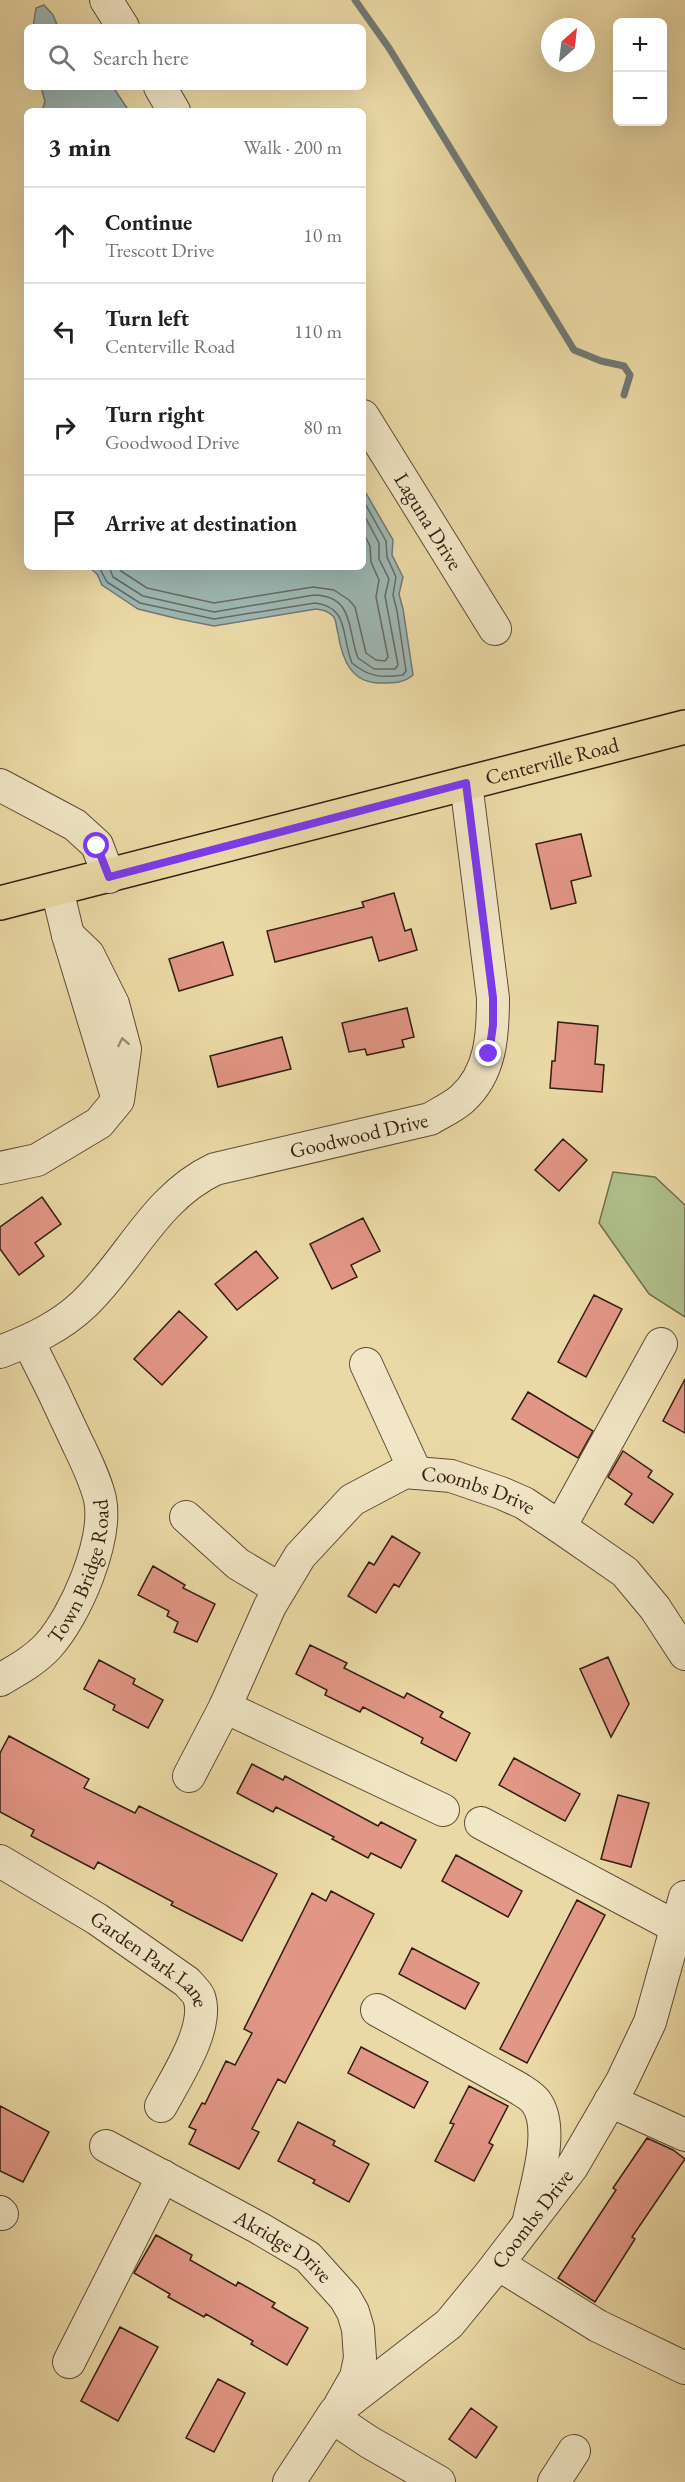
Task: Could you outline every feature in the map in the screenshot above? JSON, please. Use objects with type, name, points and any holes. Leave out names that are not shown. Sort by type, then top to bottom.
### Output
[{"type":"main road","name":"Centerville Road","points":[[0,903],[109,877],[685,727]]},
{"type":"street","points":[[106,0],[121,24]]},
{"type":"street","points":[[162,90],[172,108]]},
{"type":"street","name":"Laguna Drive","points":[[366,421],[495,629]]},
{"type":"street","name":"Goodwood Drive","points":[[14,1347],[59,1325],[84,1304],[173,1196],[195,1179],[215,1169],[430,1119],[461,1100],[477,1082],[489,1054],[493,1025],[493,998],[466,783]]},
{"type":"street","points":[[0,785],[75,825],[97,846],[109,877]]},
{"type":"street","points":[[0,1168],[37,1160],[99,1123],[118,1100],[68,935],[57,889]]},
{"type":"street","points":[[560,1527],[661,1344]]},
{"type":"street","name":"Town Bridge Road","points":[[0,1680],[30,1663],[49,1645],[75,1605],[92,1566],[101,1524],[100,1501],[95,1480],[14,1347]]},
{"type":"street","points":[[366,1364],[416,1473]]},
{"type":"street","name":"Coombs Drive","points":[[189,1776],[225,1707],[270,1606],[300,1556],[352,1500],[405,1472],[451,1476],[524,1503],[626,1572],[655,1608],[685,1654]]},
{"type":"street","points":[[186,1517],[238,1564],[280,1588]]},
{"type":"street","points":[[225,1707],[443,1810]]},
{"type":"street","points":[[481,1823],[676,1927]]},
{"type":"street","name":"Garden Park Lane","points":[[0,1861],[97,1919],[187,1983],[198,1994],[200,2023],[196,2038],[161,2106]]},
{"type":"street","name":"Coombs Drive","points":[[289,2482],[334,2415],[449,2324],[572,2167],[610,2102],[650,2022],[685,1897]]},
{"type":"street","points":[[377,2010],[518,2088],[535,2100],[542,2112],[546,2131],[528,2226]]},
{"type":"street","points":[[610,2102],[685,2135]]},
{"type":"street","name":"Akridge Drive","points":[[106,2145],[308,2257],[345,2298],[353,2312],[358,2329],[360,2358],[356,2377],[334,2415]]},
{"type":"street","points":[[69,2362],[163,2176]]},
{"type":"street","points":[[498,2264],[598,2326],[685,2368]]},
{"type":"street","points":[[334,2415],[369,2442],[439,2482]]},
{"type":"street","points":[[554,2482],[574,2451]]},
{"type":"green space","points":[[613,1172],[655,1177],[685,1205],[685,1317],[649,1294],[599,1223]]},
{"type":"water","points":[[44,5],[53,15],[57,24],[33,24],[36,8]]},
{"type":"water","points":[[42,90],[115,90],[127,108],[43,108],[45,101]]},
{"type":"water","points":[[366,493],[393,540],[392,555],[403,577],[399,594],[413,675],[402,681],[391,683],[371,682],[356,674],[350,668],[342,652],[336,622],[331,614],[325,611],[316,609],[214,626],[138,609],[102,585],[92,570],[366,570]]},
{"type":"building","points":[[581,834],[591,876],[571,881],[576,903],[551,909],[536,844]]},
{"type":"building","points":[[394,893],[405,931],[411,929],[417,950],[379,961],[372,937],[275,962],[267,931],[364,907],[362,902]]},
{"type":"building","points":[[223,942],[233,975],[179,991],[169,959]]},
{"type":"building","points":[[407,1008],[414,1037],[402,1040],[404,1047],[367,1055],[365,1049],[349,1052],[342,1023]]},
{"type":"building","points":[[558,1022],[598,1026],[595,1064],[604,1065],[602,1092],[550,1088]]},
{"type":"building","points":[[282,1037],[291,1069],[218,1087],[210,1056]]},
{"type":"building","points":[[563,1139],[587,1160],[559,1191],[535,1170]]},
{"type":"building","points":[[42,1197],[61,1224],[35,1243],[44,1256],[19,1275],[0,1249],[0,1227]]},
{"type":"building","points":[[363,1218],[380,1251],[351,1265],[357,1277],[332,1289],[310,1244]]},
{"type":"building","points":[[256,1251],[278,1278],[237,1310],[215,1284]]},
{"type":"building","points":[[594,1295],[622,1309],[586,1377],[558,1362]]},
{"type":"building","points":[[179,1311],[207,1337],[162,1385],[134,1359]]},
{"type":"building","points":[[685,1379],[685,1433],[663,1421]]},
{"type":"building","points":[[528,1392],[593,1431],[578,1458],[512,1419]]},
{"type":"building","points":[[623,1451],[652,1471],[648,1477],[673,1494],[653,1523],[625,1504],[632,1494],[608,1477]]},
{"type":"building","points":[[392,1536],[420,1553],[399,1587],[394,1584],[376,1613],[348,1596],[369,1562],[374,1565]]},
{"type":"building","points":[[153,1566],[185,1585],[183,1588],[215,1604],[197,1642],[174,1632],[178,1622],[167,1616],[169,1611],[138,1595]]},
{"type":"building","points":[[310,1645],[347,1663],[344,1668],[404,1698],[407,1693],[443,1712],[440,1717],[470,1733],[456,1761],[421,1743],[423,1738],[363,1707],[360,1712],[325,1695],[327,1690],[296,1674]]},
{"type":"building","points":[[608,1657],[629,1704],[611,1737],[580,1669]]},
{"type":"building","points":[[99,1660],[135,1679],[133,1684],[163,1700],[148,1728],[113,1710],[115,1705],[84,1689]]},
{"type":"building","points":[[9,1736],[89,1779],[84,1788],[135,1813],[139,1806],[277,1874],[242,1941],[171,1905],[173,1902],[98,1862],[94,1869],[31,1836],[34,1830],[0,1812],[0,1753]]},
{"type":"building","points":[[514,1758],[580,1794],[565,1821],[499,1785]]},
{"type":"building","points":[[252,1764],[283,1780],[285,1776],[378,1826],[381,1822],[416,1840],[401,1868],[371,1853],[368,1858],[332,1839],[334,1837],[276,1807],[273,1812],[237,1793]]},
{"type":"building","points":[[618,1795],[649,1803],[631,1867],[601,1859]]},
{"type":"building","points":[[456,1855],[522,1891],[508,1917],[442,1881]]},
{"type":"building","points":[[331,1891],[374,1914],[285,2083],[278,2079],[252,2129],[259,2132],[239,2169],[189,2144],[196,2130],[189,2127],[202,2103],[205,2104],[226,2061],[235,2065],[252,2033],[244,2029],[312,1893],[326,1901]]},
{"type":"building","points":[[577,1900],[605,1915],[527,2063],[500,2049]]},
{"type":"building","points":[[412,1948],[479,1983],[465,2009],[399,1974]]},
{"type":"building","points":[[361,2047],[428,2082],[414,2108],[348,2073]]},
{"type":"building","points":[[469,2086],[508,2106],[489,2143],[493,2145],[474,2181],[435,2161],[454,2124],[450,2123]]},
{"type":"building","points":[[0,2106],[49,2132],[23,2182],[0,2171]]},
{"type":"building","points":[[298,2122],[335,2141],[333,2145],[369,2164],[349,2202],[313,2183],[315,2180],[278,2161]]},
{"type":"building","points":[[647,2138],[673,2150],[685,2159],[632,2237],[635,2239],[595,2302],[558,2278],[616,2190],[613,2188]]},
{"type":"building","points":[[156,2235],[192,2255],[190,2260],[236,2286],[238,2282],[275,2303],[272,2307],[308,2328],[287,2365],[251,2344],[253,2341],[206,2314],[204,2317],[168,2297],[170,2294],[134,2273]]},
{"type":"building","points":[[120,2327],[158,2347],[118,2421],[81,2401]]},
{"type":"building","points":[[218,2379],[245,2393],[214,2452],[186,2438]]},
{"type":"building","points":[[471,2408],[497,2427],[476,2458],[449,2439]]},
{"type":"waterway","points":[[355,0],[389,48],[574,350],[601,361],[624,366],[630,375],[624,395]]},
{"type":"route","points":[[97,846],[109,877],[466,783],[493,998],[493,1025],[489,1054]]}]
